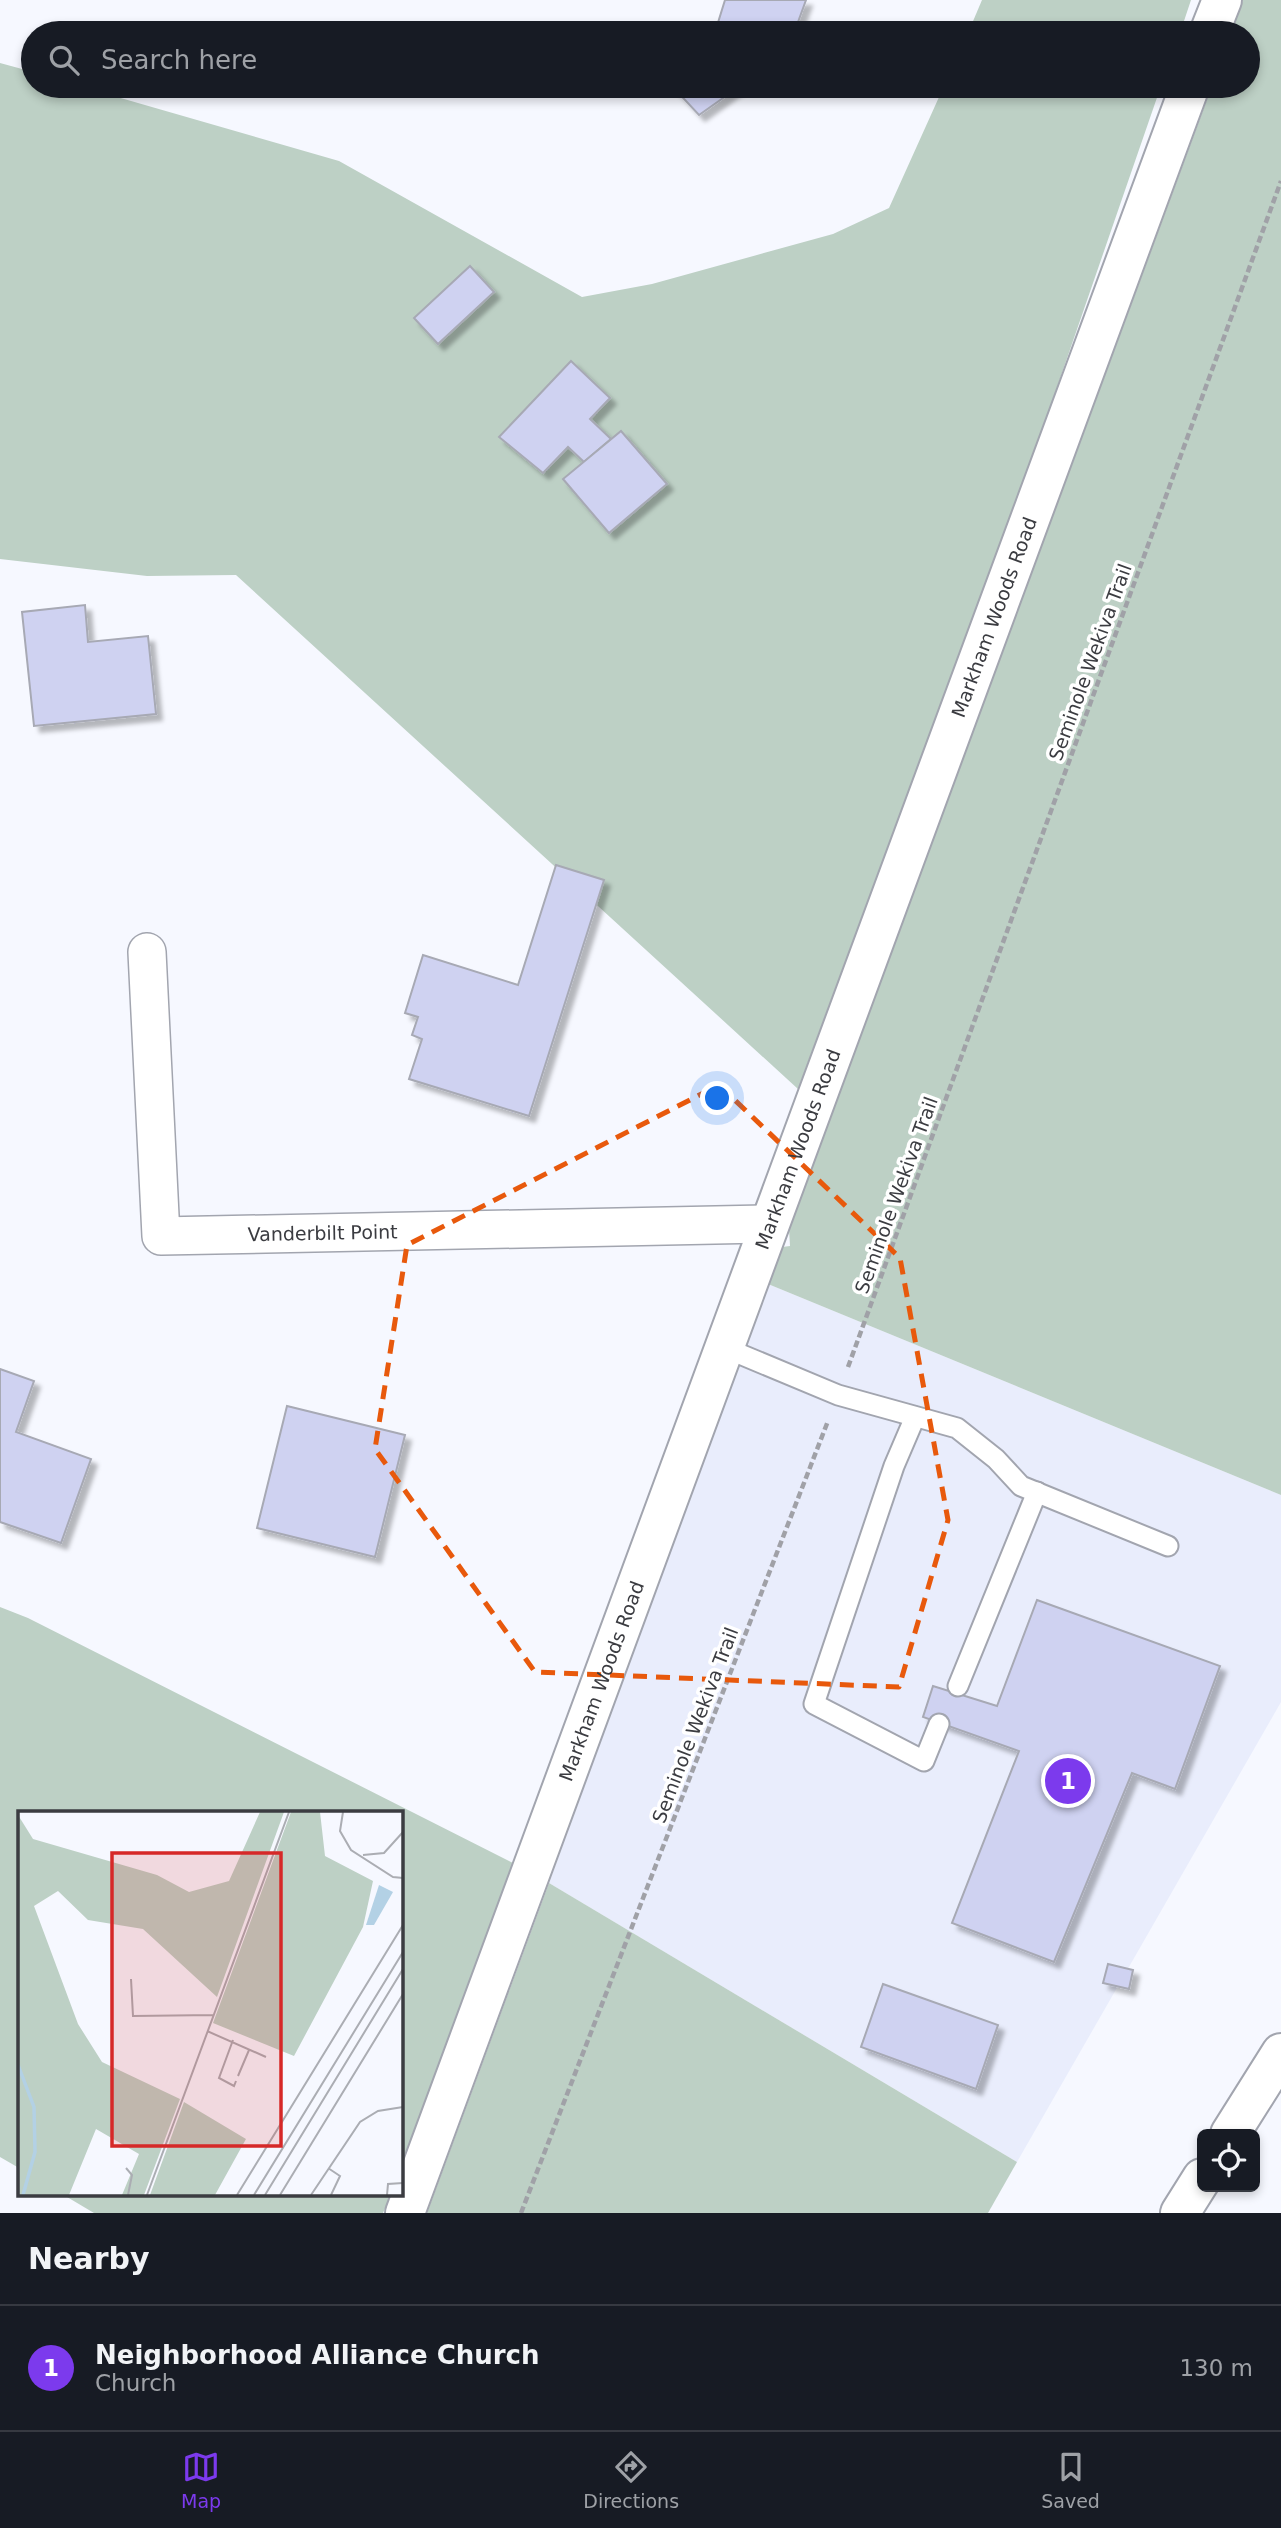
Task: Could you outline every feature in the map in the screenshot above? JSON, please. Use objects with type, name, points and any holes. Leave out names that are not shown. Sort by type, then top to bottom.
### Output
[{"type":"main road","points":[[1214,21],[1222,0]]},
{"type":"main road","name":"Markham Woods Road","points":[[405,2213],[1186,98]]},
{"type":"main road","points":[[1233,2129],[1281,2053]]},
{"type":"main road","points":[[1180,2213],[1197,2186]]},
{"type":"street","name":"Vanderbilt Point","points":[[147,952],[161,1236],[769,1224]]},
{"type":"lane","points":[[723,1347],[838,1395],[957,1428],[996,1459],[1021,1486],[1168,1546]]},
{"type":"lane","points":[[915,1417],[894,1466],[814,1704],[924,1761],[939,1724]]},
{"type":"lane","points":[[958,1686],[1037,1492]]},
{"type":"path","name":"Seminole Wekiva Trail","points":[[521,2213],[838,1395],[1281,181]]},
{"type":"highlighted area","points":[[719,1085],[900,1258],[948,1520],[899,1687],[535,1672],[375,1449],[407,1245]]},
{"type":"shaded area","points":[[768,1284],[1281,1495],[1281,1702],[1017,2162],[549,1883]]},
{"type":"green space","points":[[982,0],[1191,0],[1184,21],[973,21]]},
{"type":"green space","points":[[1243,0],[1281,0],[1281,1495],[768,1284],[782,1247],[790,1246],[789,1229],[1208,98],[1260,98],[1260,21],[1235,21]]},
{"type":"green space","points":[[0,63],[21,69],[21,98],[121,98],[339,161],[582,297],[652,284],[833,234],[889,208],[939,98],[1157,98],[1045,422],[798,1089],[236,575],[147,576],[0,559]]},
{"type":"green space","points":[[0,1607],[28,1618],[513,1863],[402,2164],[402,1811],[18,1811],[18,2167],[0,2157]]},
{"type":"green space","points":[[549,1883],[1017,2162],[988,2213],[427,2213]]},
{"type":"green space","points":[[65,2196],[390,2196],[383,2213],[94,2213]]},
{"type":"building","points":[[725,0],[806,0],[798,21],[718,21]]},
{"type":"building","points":[[683,98],[723,98],[699,115]]},
{"type":"building","points":[[470,266],[494,292],[438,344],[414,318]]},
{"type":"building","points":[[571,361],[610,398],[590,419],[611,439],[584,462],[568,447],[543,473],[499,437]]},
{"type":"building","points":[[621,431],[667,484],[609,533],[563,479]]},
{"type":"building","points":[[85,605],[88,642],[148,636],[156,714],[34,726],[22,612]]},
{"type":"building","points":[[556,865],[604,880],[529,1116],[409,1079],[422,1039],[412,1035],[418,1017],[405,1013],[423,955],[518,985]]},
{"type":"building","points":[[0,1369],[34,1381],[16,1432],[91,1459],[61,1543],[0,1522]]},
{"type":"building","points":[[287,1406],[405,1435],[375,1557],[257,1528]]},
{"type":"building","points":[[1037,1600],[1220,1666],[1175,1789],[1132,1773],[1054,1962],[952,1923],[1019,1751],[923,1717],[933,1686],[997,1706]]},
{"type":"building","points":[[1108,1964],[1133,1970],[1129,1989],[1103,1983]]},
{"type":"building","points":[[883,1984],[998,2025],[976,2089],[861,2047]]},
{"type":"place","name":"Neighborhood Alliance Church","points":[[1068,1781]]}]
